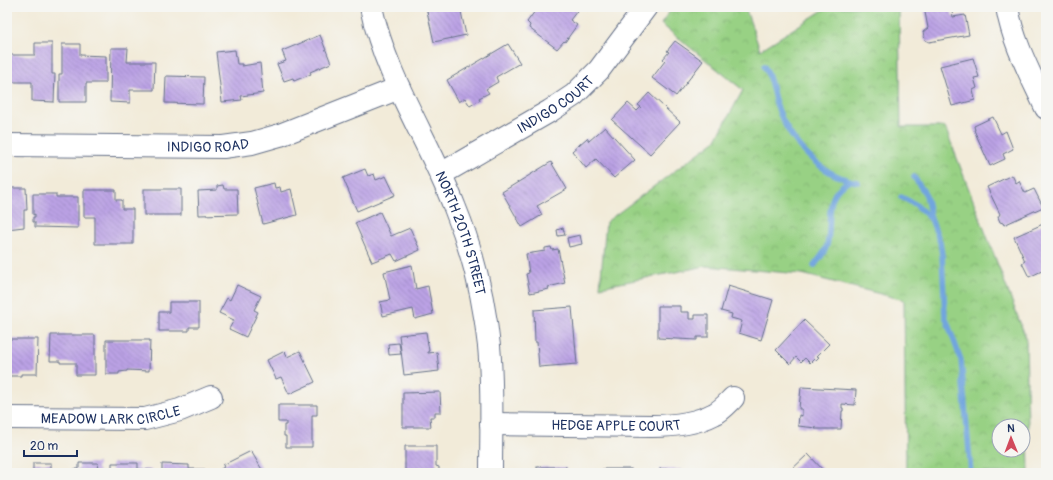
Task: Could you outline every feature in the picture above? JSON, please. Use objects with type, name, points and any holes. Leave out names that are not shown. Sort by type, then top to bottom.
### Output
[{"type":"street","name":"NORTH 20TH STREET","points":[[371,7],[382,46],[399,88],[440,174],[464,231],[477,278],[482,300],[490,362],[491,473]]},
{"type":"street","name":"INDIGO COURT","points":[[440,174],[550,111],[574,95],[591,79],[610,57],[646,7]]},
{"type":"street","points":[[1008,7],[1012,30],[1018,47],[1046,108]]},
{"type":"street","name":"INDIGO ROAD","points":[[7,145],[223,147],[252,143],[280,135],[399,88]]},
{"type":"street","name":"MEADOW LARK CIRCLE","points":[[7,418],[145,419],[180,410],[211,397]]},
{"type":"street","name":"HEDGE APPLE COURT","points":[[491,424],[675,425],[702,419],[715,414],[733,398]]},
{"type":"green space","points":[[673,7],[745,7],[760,50],[828,7],[899,7],[901,127],[945,127],[1026,338],[1028,418],[991,418],[991,458],[1029,458],[1029,473],[906,473],[904,300],[802,274],[706,266],[600,287],[606,222],[715,141],[743,90],[661,24]]},
{"type":"building","points":[[426,7],[460,7],[466,35],[434,42]]},
{"type":"building","points":[[538,7],[580,7],[570,20],[577,25],[565,42],[564,41],[557,49],[529,28],[530,25],[527,22]]},
{"type":"building","points":[[924,7],[951,7],[953,17],[965,15],[969,35],[929,42],[925,40],[923,32],[928,28]]},
{"type":"building","points":[[320,35],[331,63],[294,81],[293,78],[284,81],[277,64],[286,61],[282,51]]},
{"type":"building","points":[[675,41],[703,61],[676,96],[652,78],[665,61],[663,59],[669,52],[667,51]]},
{"type":"building","points":[[35,43],[52,43],[52,74],[55,74],[54,102],[32,101],[32,82],[8,82],[8,55],[35,55]]},
{"type":"building","points":[[62,44],[80,44],[80,55],[106,56],[106,83],[86,83],[86,102],[59,102],[59,74],[62,74]]},
{"type":"building","points":[[508,44],[520,63],[496,77],[498,82],[486,89],[489,93],[479,98],[480,100],[470,106],[465,98],[459,102],[447,80]]},
{"type":"building","points":[[111,48],[128,48],[127,62],[155,62],[154,90],[130,90],[130,103],[110,102]]},
{"type":"building","points":[[235,50],[237,64],[242,64],[242,66],[260,63],[263,93],[241,96],[242,100],[222,102],[216,52]]},
{"type":"building","points":[[973,58],[979,77],[974,78],[977,88],[973,90],[975,100],[952,106],[940,66]]},
{"type":"building","points":[[166,76],[204,77],[203,104],[165,103]]},
{"type":"building","points":[[649,93],[680,122],[650,154],[612,120],[628,103],[637,111],[641,107],[638,105]]},
{"type":"building","points":[[993,117],[1001,134],[1006,131],[1013,149],[1003,154],[1005,159],[990,166],[974,130],[974,126]]},
{"type":"building","points":[[605,127],[635,160],[614,178],[596,159],[586,168],[572,151],[587,138],[589,141]]},
{"type":"building","points":[[551,162],[567,189],[537,206],[542,215],[522,227],[502,192]]},
{"type":"building","points":[[365,169],[368,176],[374,174],[376,180],[386,176],[395,195],[357,211],[343,178]]},
{"type":"building","points":[[1012,175],[1016,183],[1019,181],[1025,193],[1034,189],[1043,207],[1004,225],[1000,222],[998,217],[1000,214],[987,187]]},
{"type":"building","points":[[274,183],[275,188],[280,187],[281,192],[291,189],[297,215],[263,224],[254,188]]},
{"type":"building","points":[[223,185],[224,189],[237,189],[238,214],[199,215],[198,191],[217,190],[217,186]]},
{"type":"building","points":[[7,188],[26,188],[27,210],[24,210],[24,227],[7,229]]},
{"type":"building","points":[[144,189],[181,189],[181,215],[144,215]]},
{"type":"building","points":[[84,190],[116,190],[116,200],[122,200],[122,209],[133,209],[133,244],[95,244],[95,217],[84,217]]},
{"type":"building","points":[[33,194],[56,194],[56,197],[78,197],[78,228],[35,227],[35,222],[33,222],[33,217],[35,217],[35,214],[33,215]]},
{"type":"building","points":[[380,212],[391,236],[410,228],[420,250],[396,261],[392,254],[372,262],[355,223]]},
{"type":"building","points":[[1043,224],[1046,231],[1046,269],[1029,277],[1022,263],[1025,261],[1014,237]]},
{"type":"building","points":[[563,228],[565,235],[558,236],[557,230]]},
{"type":"building","points":[[580,235],[582,244],[569,247],[567,238]]},
{"type":"building","points":[[551,247],[552,250],[558,249],[565,283],[548,287],[549,289],[530,293],[526,274],[529,273],[526,254],[545,251],[545,248]]},
{"type":"building","points":[[412,265],[416,289],[428,286],[433,314],[415,319],[413,309],[383,316],[380,302],[390,300],[384,272]]},
{"type":"building","points":[[237,285],[261,296],[254,310],[258,312],[246,337],[229,329],[234,320],[219,313],[227,298],[230,300]]},
{"type":"building","points":[[728,286],[773,300],[761,340],[739,333],[742,321],[731,318],[732,314],[721,311]]},
{"type":"building","points":[[169,302],[199,302],[199,327],[189,327],[189,331],[159,331],[159,312],[169,312]]},
{"type":"building","points":[[658,306],[680,306],[680,312],[689,312],[689,319],[695,319],[695,315],[708,315],[708,337],[697,337],[697,340],[658,338]]},
{"type":"building","points":[[572,307],[577,364],[539,367],[537,342],[535,342],[534,310]]},
{"type":"building","points":[[804,320],[829,344],[817,356],[819,357],[816,360],[814,359],[810,363],[805,358],[801,362],[796,357],[790,364],[776,350]]},
{"type":"building","points":[[426,332],[428,353],[437,352],[439,371],[404,375],[399,335]]},
{"type":"building","points":[[51,335],[95,335],[95,375],[76,375],[76,363],[60,363],[60,361],[50,361]]},
{"type":"building","points":[[7,339],[38,339],[37,374],[7,376]]},
{"type":"building","points":[[106,340],[150,340],[149,371],[127,370],[119,372],[119,374],[106,374]]},
{"type":"building","points":[[399,343],[401,354],[389,355],[388,344]]},
{"type":"building","points":[[285,351],[287,357],[300,351],[315,382],[289,394],[281,377],[276,379],[267,360]]},
{"type":"building","points":[[801,387],[856,390],[855,405],[842,404],[843,411],[841,429],[815,429],[816,428],[798,426],[799,415],[802,416],[802,409],[799,409]]},
{"type":"building","points":[[440,392],[441,412],[435,412],[435,417],[430,417],[431,427],[403,427],[403,393]]},
{"type":"building","points":[[278,405],[317,405],[317,415],[312,415],[312,447],[286,447],[284,425],[286,425],[286,422],[278,422]]},
{"type":"building","points":[[405,446],[436,446],[436,466],[439,467],[439,473],[405,473]]},
{"type":"building","points":[[251,451],[264,473],[215,473],[224,467],[223,465]]},
{"type":"building","points":[[808,454],[826,473],[788,473]]},
{"type":"building","points":[[33,463],[51,463],[51,473],[33,473]]},
{"type":"building","points":[[79,463],[98,463],[97,470],[99,470],[99,473],[74,473],[74,469],[79,469]]},
{"type":"building","points":[[112,463],[138,463],[138,469],[153,470],[153,473],[112,473]]},
{"type":"building","points":[[162,464],[189,465],[189,469],[205,469],[205,473],[162,473]]},
{"type":"building","points":[[537,467],[566,467],[566,473],[537,473]]},
{"type":"building","points":[[603,469],[631,469],[631,473],[603,473]]},
{"type":"building","points":[[660,469],[681,469],[681,473],[660,473]]},
{"type":"waterway","points":[[764,66],[769,75],[775,101],[782,119],[798,144],[819,165],[831,173],[858,182]]},
{"type":"waterway","points":[[914,177],[926,195],[931,219],[940,242],[945,316],[961,360],[971,473]]},
{"type":"waterway","points":[[814,266],[827,245],[832,200],[835,193],[841,186],[850,181]]},
{"type":"waterway","points":[[901,197],[915,204],[930,218]]}]
